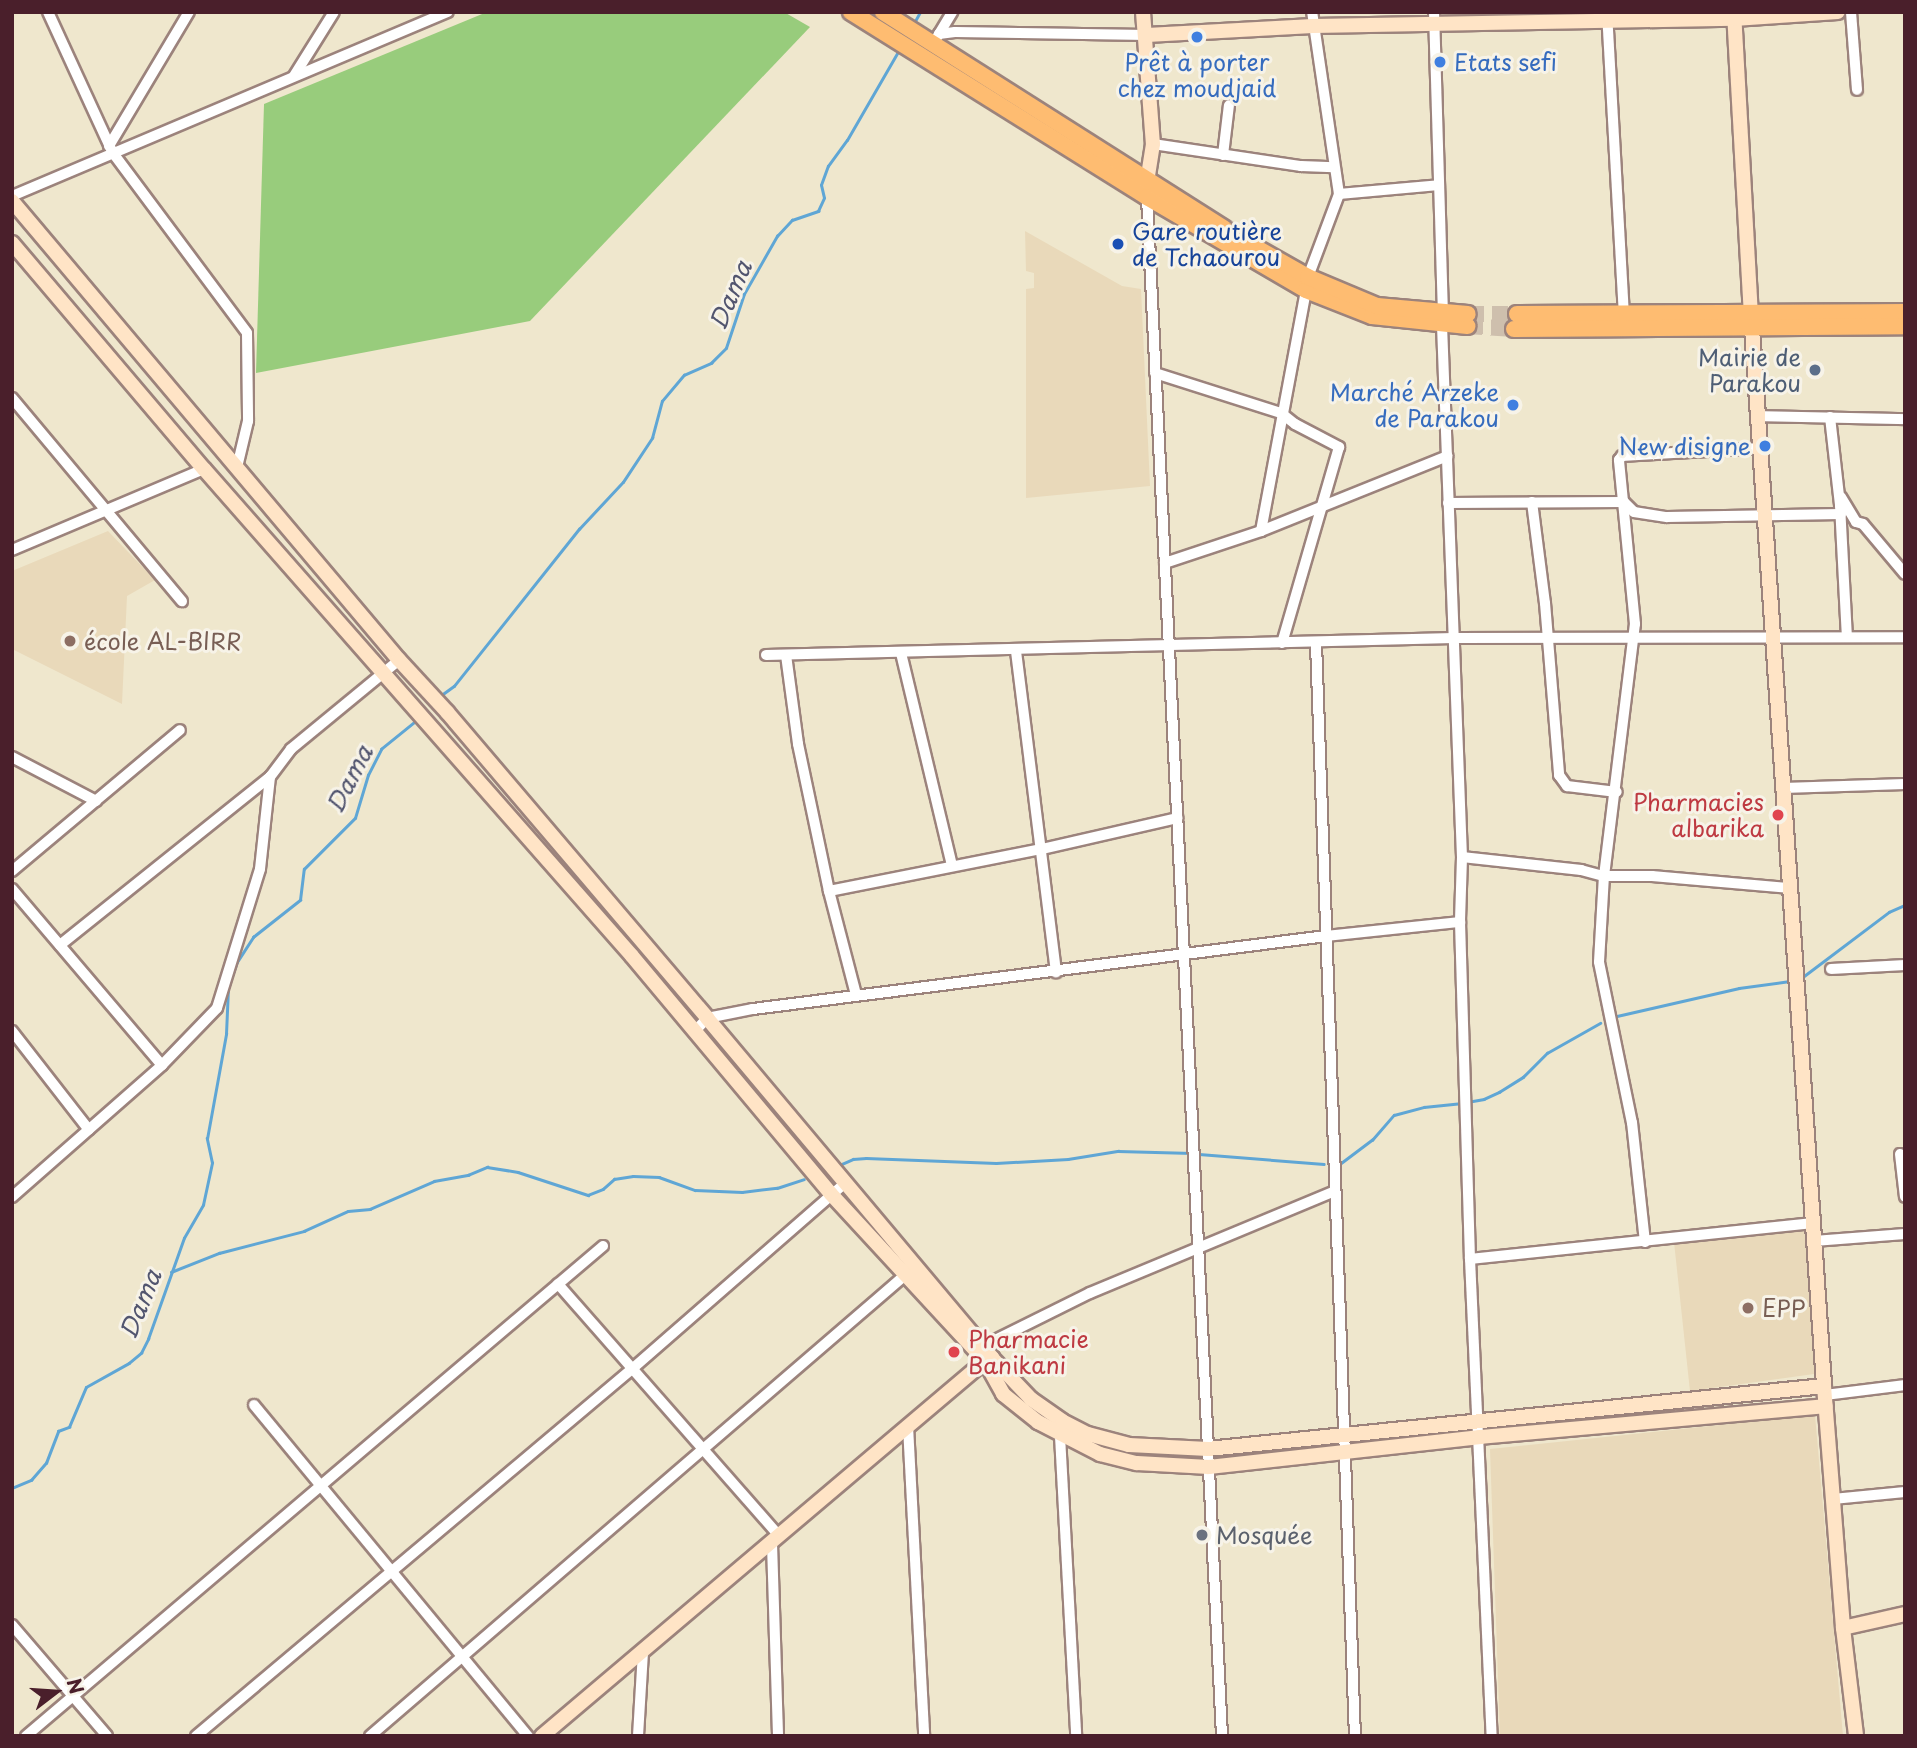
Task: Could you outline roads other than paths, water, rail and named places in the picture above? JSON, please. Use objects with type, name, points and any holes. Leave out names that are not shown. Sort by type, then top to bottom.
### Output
[{"type":"main road","points":[[851,12],[896,22],[1307,284]]},
{"type":"main road","points":[[930,43],[1147,197],[1307,284],[1377,306],[1442,319],[1467,320]]},
{"type":"main road","points":[[1905,312],[1751,321],[1515,321],[1623,313],[1751,321],[1905,326]]},
{"type":"street","points":[[48,12],[111,149],[247,333],[248,421],[237,467]]},
{"type":"street","points":[[111,149],[189,12]]},
{"type":"street","points":[[294,76],[334,12]]},
{"type":"street","points":[[448,12],[111,149],[12,198],[399,660],[447,712],[846,1182],[987,1355],[1003,1394],[1020,1410],[1060,1436],[1100,1454],[1137,1463],[1209,1466],[1480,1437],[1905,1385]]},
{"type":"street","points":[[930,43],[952,12]]},
{"type":"street","points":[[1143,12],[1147,35],[1153,144],[1146,180],[1222,1736]]},
{"type":"street","points":[[930,43],[1147,35],[1312,19],[1734,16],[1838,12]]},
{"type":"street","points":[[1851,12],[1857,90]]},
{"type":"street","points":[[1608,15],[1623,313]]},
{"type":"street","points":[[1734,16],[1751,321],[1814,1241],[1843,1628],[1856,1736]]},
{"type":"street","points":[[1434,18],[1448,503],[1462,857],[1460,922],[1470,1259],[1492,1736]]},
{"type":"street","points":[[1261,531],[1307,284],[1339,194],[1312,19]]},
{"type":"street","points":[[1223,155],[1229,105]]},
{"type":"street","points":[[1153,144],[1334,167]]},
{"type":"street","points":[[1339,194],[1439,185]]},
{"type":"street","points":[[12,243],[204,469],[696,1030],[831,1194],[904,1276],[1031,1399],[1062,1422],[1088,1434],[1148,1448],[1208,1449],[1479,1420],[1825,1395]]},
{"type":"street","points":[[1156,373],[1281,413],[1295,424],[1339,447],[1318,509],[1282,643]]},
{"type":"street","points":[[12,398],[182,601]]},
{"type":"street","points":[[1758,416],[1905,419]]},
{"type":"street","points":[[1830,417],[1841,514],[1847,637]]},
{"type":"street","points":[[1645,1242],[1632,1123],[1599,962],[1604,876],[1617,792],[1635,609],[1619,460],[1622,456],[1760,448]]},
{"type":"street","points":[[1165,563],[1261,531],[1448,456]]},
{"type":"street","points":[[12,550],[204,469]]},
{"type":"street","points":[[1839,494],[1856,522],[1864,525],[1905,574]]},
{"type":"street","points":[[1532,502],[1562,781],[1567,786],[1617,792]]},
{"type":"street","points":[[1448,503],[1624,502],[1634,512],[1668,517],[1764,513],[1841,514]]},
{"type":"street","points":[[766,655],[1454,638],[1905,637]]},
{"type":"street","points":[[1316,643],[1333,1192],[1355,1736]]},
{"type":"street","points":[[1016,650],[1056,973]]},
{"type":"street","points":[[901,653],[952,864]]},
{"type":"street","points":[[786,654],[798,744],[829,891],[856,995]]},
{"type":"street","points":[[60,945],[270,776],[291,749],[399,660]]},
{"type":"street","points":[[12,871],[180,730]]},
{"type":"street","points":[[12,757],[96,801]]},
{"type":"street","points":[[12,1197],[162,1065],[217,1008],[260,869],[270,776]]},
{"type":"street","points":[[1783,788],[1905,784]]},
{"type":"street","points":[[829,891],[952,864],[1042,849],[1177,818]]},
{"type":"street","points":[[1462,857],[1581,870],[1604,876],[1652,876],[1790,888]]},
{"type":"street","points":[[12,889],[162,1065]]},
{"type":"street","points":[[696,1030],[707,1018],[856,995],[1056,973],[1326,936],[1460,922]]},
{"type":"street","points":[[1831,969],[1905,965]]},
{"type":"street","points":[[12,1031],[89,1130]]},
{"type":"street","points":[[1900,1154],[1905,1197]]},
{"type":"street","points":[[196,1736],[632,1369],[846,1182]]},
{"type":"street","points":[[542,1736],[775,1540],[987,1355],[1090,1293],[1333,1192]]},
{"type":"street","points":[[1470,1259],[1813,1223]]},
{"type":"street","points":[[1814,1241],[1905,1234]]},
{"type":"street","points":[[26,1736],[603,1246]]},
{"type":"street","points":[[370,1736],[904,1276]]},
{"type":"street","points":[[558,1284],[703,1450],[775,1540],[778,1736]]},
{"type":"street","points":[[254,1405],[528,1736]]},
{"type":"street","points":[[908,1426],[923,1736]]},
{"type":"street","points":[[1060,1436],[1076,1736]]},
{"type":"street","points":[[1833,1499],[1905,1492]]},
{"type":"street","points":[[1843,1628],[1905,1614]]},
{"type":"street","points":[[12,1625],[107,1736]]},
{"type":"street","points":[[638,1736],[643,1651]]},
{"type":"waterway","points":[[914,23],[920,12]]},
{"type":"waterway","name":"Dama","points":[[440,696],[454,686],[579,529],[623,482],[652,438],[662,401],[684,375],[711,363],[726,348],[744,294],[777,236],[792,220],[818,211],[824,198],[821,185],[828,166],[847,140],[899,50]]},
{"type":"waterway","name":"Dama","points":[[230,982],[237,962],[253,937],[300,900],[304,869],[355,818],[368,775],[381,749],[418,719]]},
{"type":"waterway","points":[[1800,979],[1889,912],[1905,905]]},
{"type":"waterway","points":[[1617,1016],[1739,988],[1790,981]]},
{"type":"waterway","name":"Dama","points":[[12,1488],[31,1480],[46,1463],[58,1431],[69,1427],[86,1387],[129,1363],[141,1353],[148,1339],[184,1238],[203,1205],[212,1163],[207,1139],[226,1034],[228,989]]},
{"type":"waterway","points":[[1467,1102],[1484,1099],[1499,1092],[1523,1077],[1547,1053],[1600,1023]]},
{"type":"waterway","points":[[1341,1163],[1372,1140],[1394,1115],[1424,1107],[1460,1103]]},
{"type":"waterway","points":[[842,1164],[853,1159],[866,1158],[996,1163],[1068,1159],[1118,1151],[1192,1153]]},
{"type":"waterway","points":[[1199,1154],[1324,1164]]},
{"type":"waterway","points":[[171,1272],[219,1253],[304,1231],[348,1211],[370,1209],[434,1181],[468,1175],[487,1167],[518,1172],[588,1195],[603,1189],[614,1179],[633,1176],[659,1177],[695,1190],[742,1192],[777,1188],[804,1179]]},
{"type":"tunnel","points":[[1468,314],[1517,314]]},
{"type":"tunnel","points":[[1467,326],[1514,329]]},
{"type":"place","name":"Prêt à porter chez moudjaid","points":[[1197,37]]},
{"type":"place","name":"Etats sefi","points":[[1440,62]]},
{"type":"place","name":"Gare routière de Tchaourou","points":[[1118,244]]},
{"type":"place","name":"Mairie de Parakou","points":[[1815,370]]},
{"type":"place","name":"Marché Arzeke de Parakou","points":[[1513,405]]},
{"type":"place","name":"New disigne","points":[[1765,446]]},
{"type":"place","name":"école AL-BIRR","points":[[70,641]]},
{"type":"place","name":"Pharmacies albarika","points":[[1778,815]]},
{"type":"place","name":"EPP","points":[[1748,1308]]},
{"type":"place","name":"Pharmacie Banikani","points":[[954,1352]]},
{"type":"place","name":"Mosquée","points":[[1202,1535]]}]
